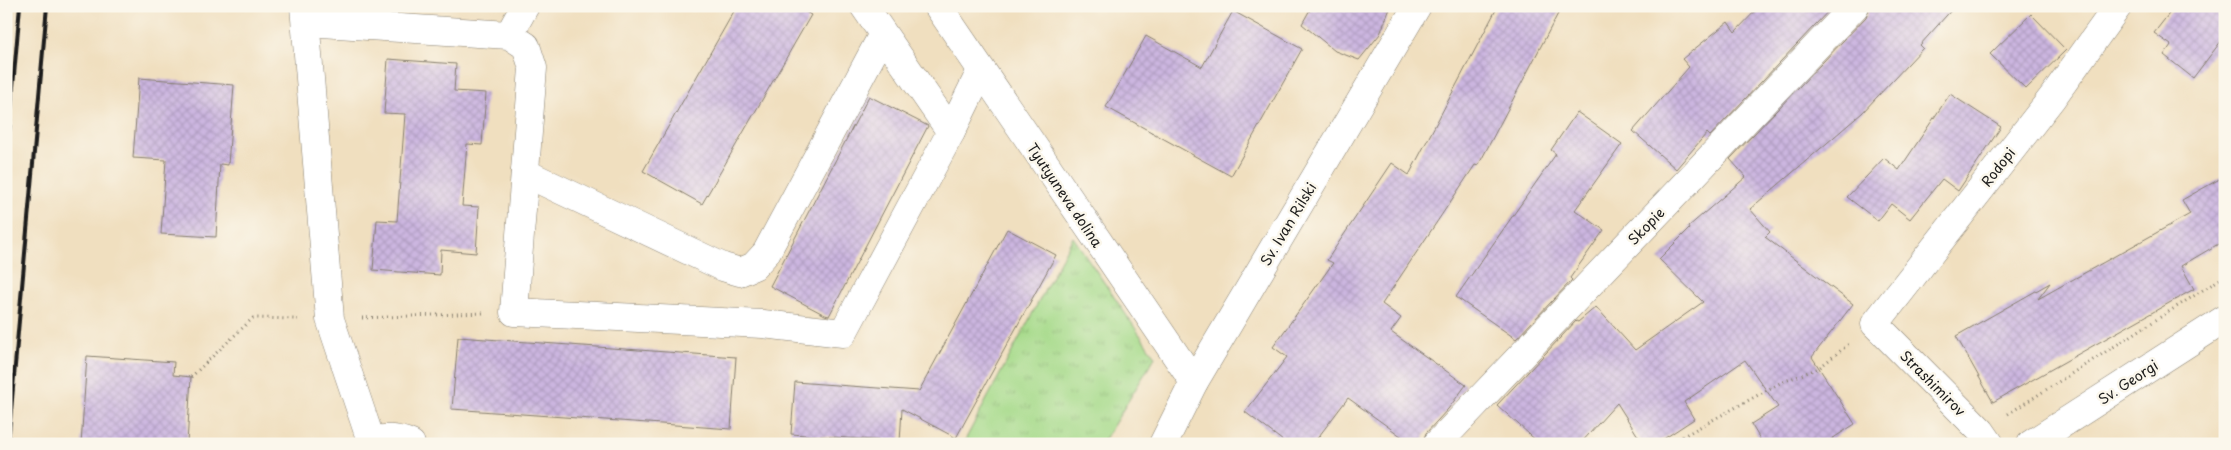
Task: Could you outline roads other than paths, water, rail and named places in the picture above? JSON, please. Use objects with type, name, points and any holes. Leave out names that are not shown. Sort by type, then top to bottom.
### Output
[{"type":"street","points":[[509,35],[525,6]]},
{"type":"street","points":[[864,6],[951,132]]},
{"type":"street","name":"Tyutyuneva dolina","points":[[938,6],[1194,382]]},
{"type":"street","name":"Sv. Ivan Rilski","points":[[1163,444],[1194,382],[1417,6]]},
{"type":"street","name":"Skopie","points":[[1437,444],[1854,6]]},
{"type":"street","name":"Rodopi","points":[[1874,324],[2052,98],[2118,6]]},
{"type":"street","points":[[411,444],[404,440],[387,438],[369,442],[330,319],[305,14],[509,35],[526,46],[533,68],[514,312],[763,324],[844,333],[951,132],[981,71]]},
{"type":"street","points":[[525,173],[722,267],[740,272],[754,266],[766,253],[883,34]]},
{"type":"street","name":"Sv. Georgi","points":[[2031,444],[2225,320]]},
{"type":"street","name":"Strashimirov","points":[[1874,324],[1986,438]]},
{"type":"railway","points":[[6,167],[20,6]]},
{"type":"railway","points":[[8,444],[47,6]]}]
